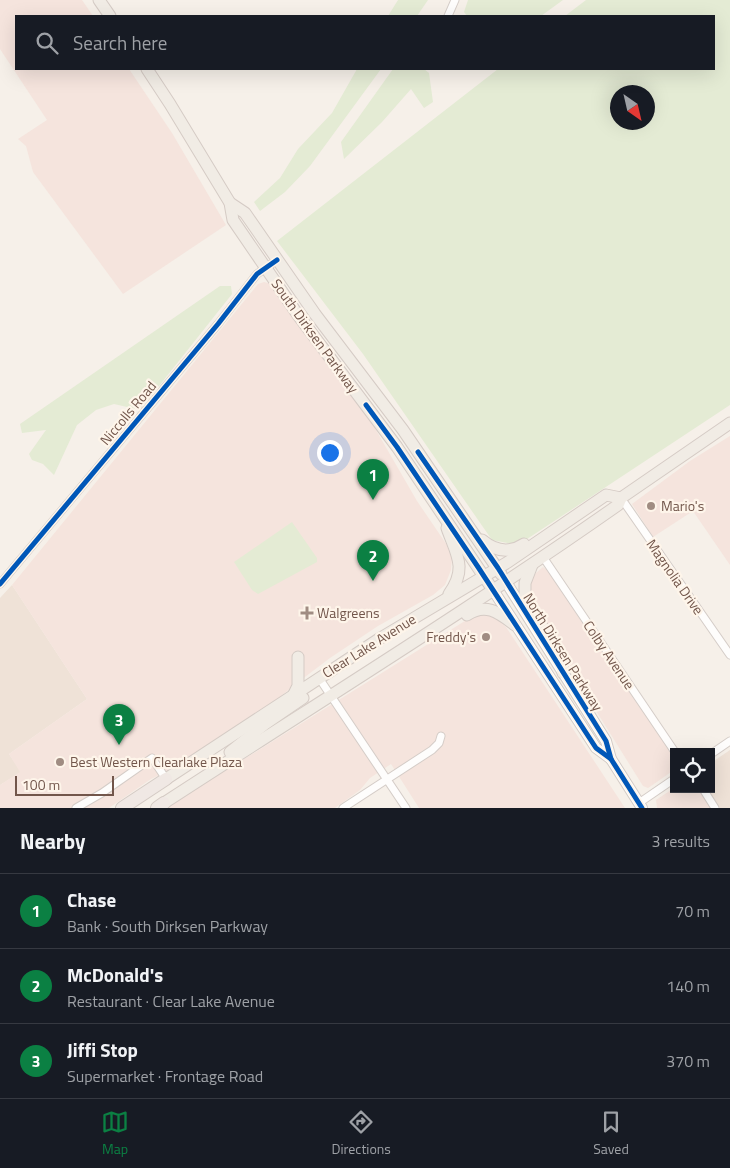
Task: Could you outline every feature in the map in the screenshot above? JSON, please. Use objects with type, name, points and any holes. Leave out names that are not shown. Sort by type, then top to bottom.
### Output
[{"type":"highway","name":"Clear Lake Avenue","points":[[122,808],[166,779]]},
{"type":"main road","points":[[99,0],[111,15]]},
{"type":"main road","points":[[109,0],[112,15]]},
{"type":"main road","name":"South Dirksen Parkway","points":[[148,70],[230,203],[233,220],[310,332],[383,427],[493,590]]},
{"type":"main road","name":"South Dirksen Parkway","points":[[230,203],[245,213],[315,314],[378,396],[494,563]]},
{"type":"main road","name":"Clear Lake Avenue","points":[[163,806],[214,770],[380,665],[532,565],[618,505],[620,498],[730,423]]},
{"type":"main road","name":"Clear Lake Avenue","points":[[166,779],[293,696],[379,648],[410,620],[484,575],[494,563],[606,495],[620,498]]},
{"type":"main road","points":[[476,535],[490,546],[502,551],[511,550],[572,512],[580,512]]},
{"type":"main road","points":[[442,514],[458,554],[460,569],[456,584],[446,598]]},
{"type":"main road","name":"North Dirksen Parkway","points":[[494,563],[606,741],[611,759],[640,805]]},
{"type":"main road","points":[[532,565],[525,583],[525,599],[561,657],[563,673]]},
{"type":"main road","name":"North Dirksen Parkway","points":[[493,590],[596,748],[611,759]]},
{"type":"main road","points":[[380,665],[392,664],[474,610],[488,609],[495,611],[515,625]]},
{"type":"main road","points":[[293,696],[298,686],[298,657]]},
{"type":"main road","points":[[214,770],[227,754],[321,681]]},
{"type":"street","points":[[448,15],[456,0]]},
{"type":"street","name":"Niccolls Road","points":[[0,584],[218,324],[257,274],[277,260]]},
{"type":"street","name":"Magnolia Drive","points":[[620,498],[730,655]]},
{"type":"street","name":"Colby Avenue","points":[[543,557],[672,748]]},
{"type":"street","points":[[321,681],[406,808]]},
{"type":"street","points":[[343,808],[432,750],[439,743],[441,736]]},
{"type":"street","points":[[715,751],[730,741]]},
{"type":"street","points":[[76,808],[102,793],[152,758],[166,779]]},
{"type":"street","points":[[640,805],[670,782]]},
{"type":"street","points":[[706,793],[715,808]]},
{"type":"shaded area","points":[[0,0],[82,0],[92,15],[15,15],[15,70],[130,70],[172,133],[226,225],[123,294],[33,172],[26,146],[18,139],[47,120],[0,49]]},
{"type":"shaded area","points":[[264,282],[271,284],[369,418],[417,501],[447,545],[452,558],[451,570],[445,585],[433,595],[378,626],[330,658],[279,698],[176,767],[151,779],[109,808],[0,808],[0,785],[20,772],[9,754],[87,699],[12,585],[258,284]]},
{"type":"shaded area","points":[[730,436],[730,565],[693,511],[653,537],[632,504],[690,461]]},
{"type":"shaded area","points":[[543,567],[547,570],[670,751],[670,773],[648,788],[643,786],[598,714],[530,597],[531,581]]},
{"type":"shaded area","points":[[12,585],[87,699],[9,754],[21,772],[0,785],[0,598]]},
{"type":"shaded area","points":[[478,615],[496,618],[506,627],[625,808],[419,808],[391,764],[370,778],[360,790],[335,808],[167,808],[208,780],[468,619]]},
{"type":"shaded area","points":[[730,750],[730,808],[720,808],[710,793],[715,793],[715,760]]},
{"type":"shaded area","points":[[670,791],[670,793],[703,793],[712,808],[657,808],[656,800]]},
{"type":"green space","points":[[398,0],[428,0],[418,15],[389,15]]},
{"type":"green space","points":[[468,0],[563,0],[542,15],[466,15],[464,12]]},
{"type":"green space","points":[[586,0],[730,0],[730,405],[518,545],[492,540],[363,354],[277,241],[497,70],[715,70],[715,15],[566,15]]},
{"type":"green space","points":[[356,70],[380,70],[310,166],[285,192],[260,211],[254,202],[280,178],[298,149],[332,113]]},
{"type":"green space","points":[[392,70],[425,70],[429,73],[433,102],[424,108],[411,89],[382,122],[344,159],[341,142]]},
{"type":"green space","points":[[220,286],[231,286],[232,294],[140,410],[114,404],[96,410],[77,425],[54,475],[43,464],[32,460],[29,454],[46,430],[22,433],[20,424]]},
{"type":"green space","points":[[292,522],[317,558],[317,562],[258,594],[252,590],[234,562]]},
{"type":"cycle path","points":[[0,584],[218,324],[257,274],[277,260]]},
{"type":"cycle path","points":[[366,405],[397,447],[478,567],[596,748],[611,759]]},
{"type":"cycle path","points":[[418,452],[498,568],[606,741],[611,759],[642,808]]},
{"type":"place","name":"Chase","points":[[373,500]]},
{"type":"place","name":"Mario's","points":[[651,506]]},
{"type":"place","name":"McDonald's","points":[[373,581]]},
{"type":"place","name":"Walgreens","points":[[307,613]]},
{"type":"place","name":"Freddy's","points":[[486,637]]},
{"type":"place","name":"Jiffi Stop","points":[[119,745]]},
{"type":"place","name":"Best Western Clearlake Plaza","points":[[60,762]]}]
